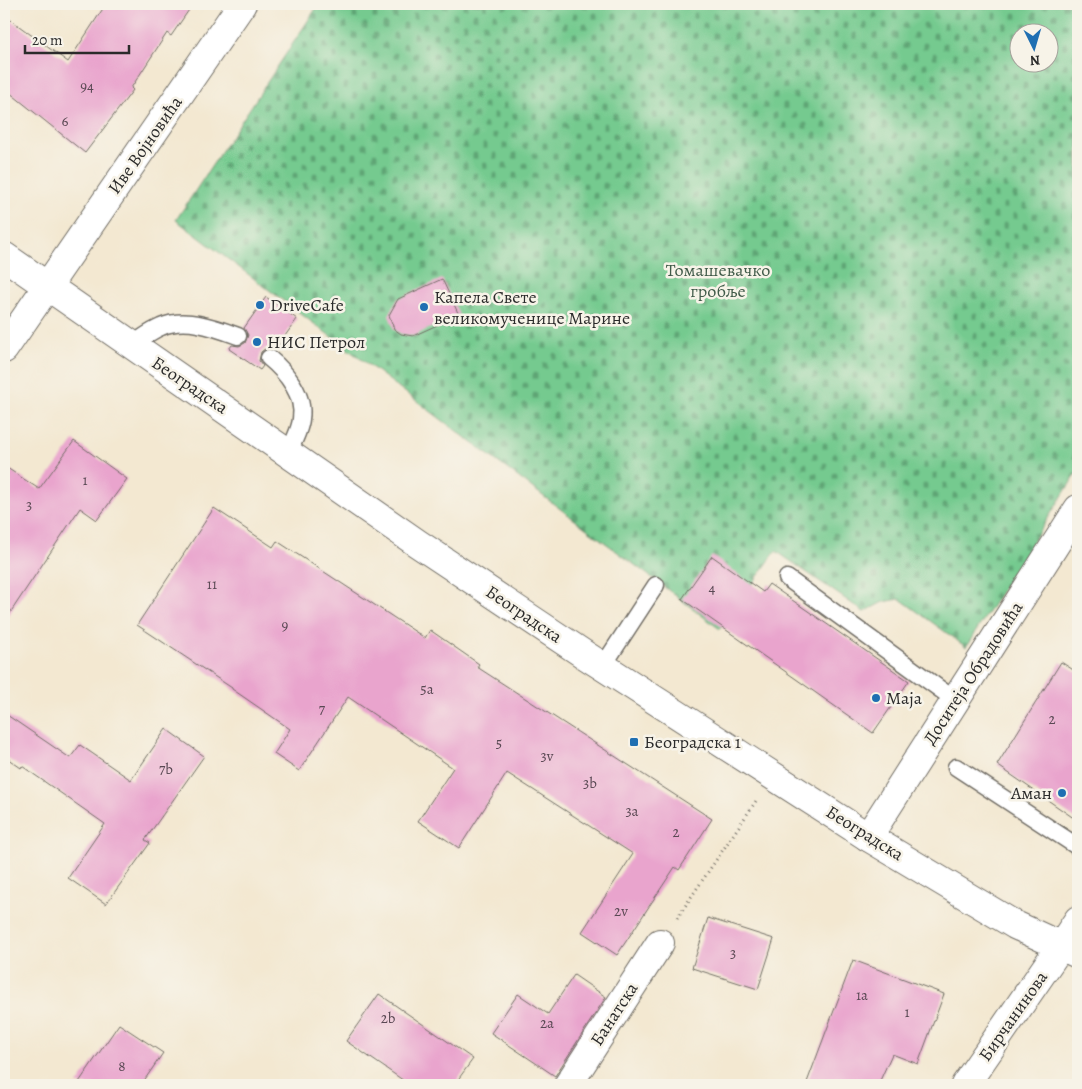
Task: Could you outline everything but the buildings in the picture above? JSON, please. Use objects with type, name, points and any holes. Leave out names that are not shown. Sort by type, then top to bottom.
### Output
[{"type":"main road","name":"Иве Војновића","points":[[4,349],[242,4]]},
{"type":"main road","name":"Београдска","points":[[4,256],[417,543],[603,666],[868,837],[1015,925],[1069,951]]},
{"type":"main road","name":"Доситеја Обрадовића","points":[[868,837],[1078,509]]},
{"type":"main road","name":"Бирчанинова","points":[[966,1085],[1069,951],[1078,920]]},
{"type":"main road","name":"Банатска","points":[[568,1085],[660,943]]},
{"type":"lane","points":[[131,345],[163,326],[188,322],[209,326],[238,336]]},
{"type":"lane","points":[[269,358],[283,370],[294,386],[300,403],[301,419],[288,453]]},
{"type":"lane","points":[[787,578],[955,700]]},
{"type":"lane","points":[[603,666],[656,585]]},
{"type":"lane","points":[[956,767],[1078,847]]},
{"type":"path","points":[[660,943],[773,775]]},
{"type":"green space","name":"Томашевачко гробље","points":[[319,4],[1078,4],[1078,471],[966,647],[900,599],[883,602],[864,612],[776,551],[720,629],[176,220]]},
{"type":"place","name":"DriveCafe","points":[[260,305]]},
{"type":"place","name":"Капела Свете великомученице Марине","points":[[424,307]]},
{"type":"place","name":"НИС Петрол","points":[[257,342]]},
{"type":"place","name":"Маја","points":[[876,698]]},
{"type":"place","name":"Београдска 1","points":[[634,742]]},
{"type":"place","name":"Аман","points":[[1062,793]]}]
